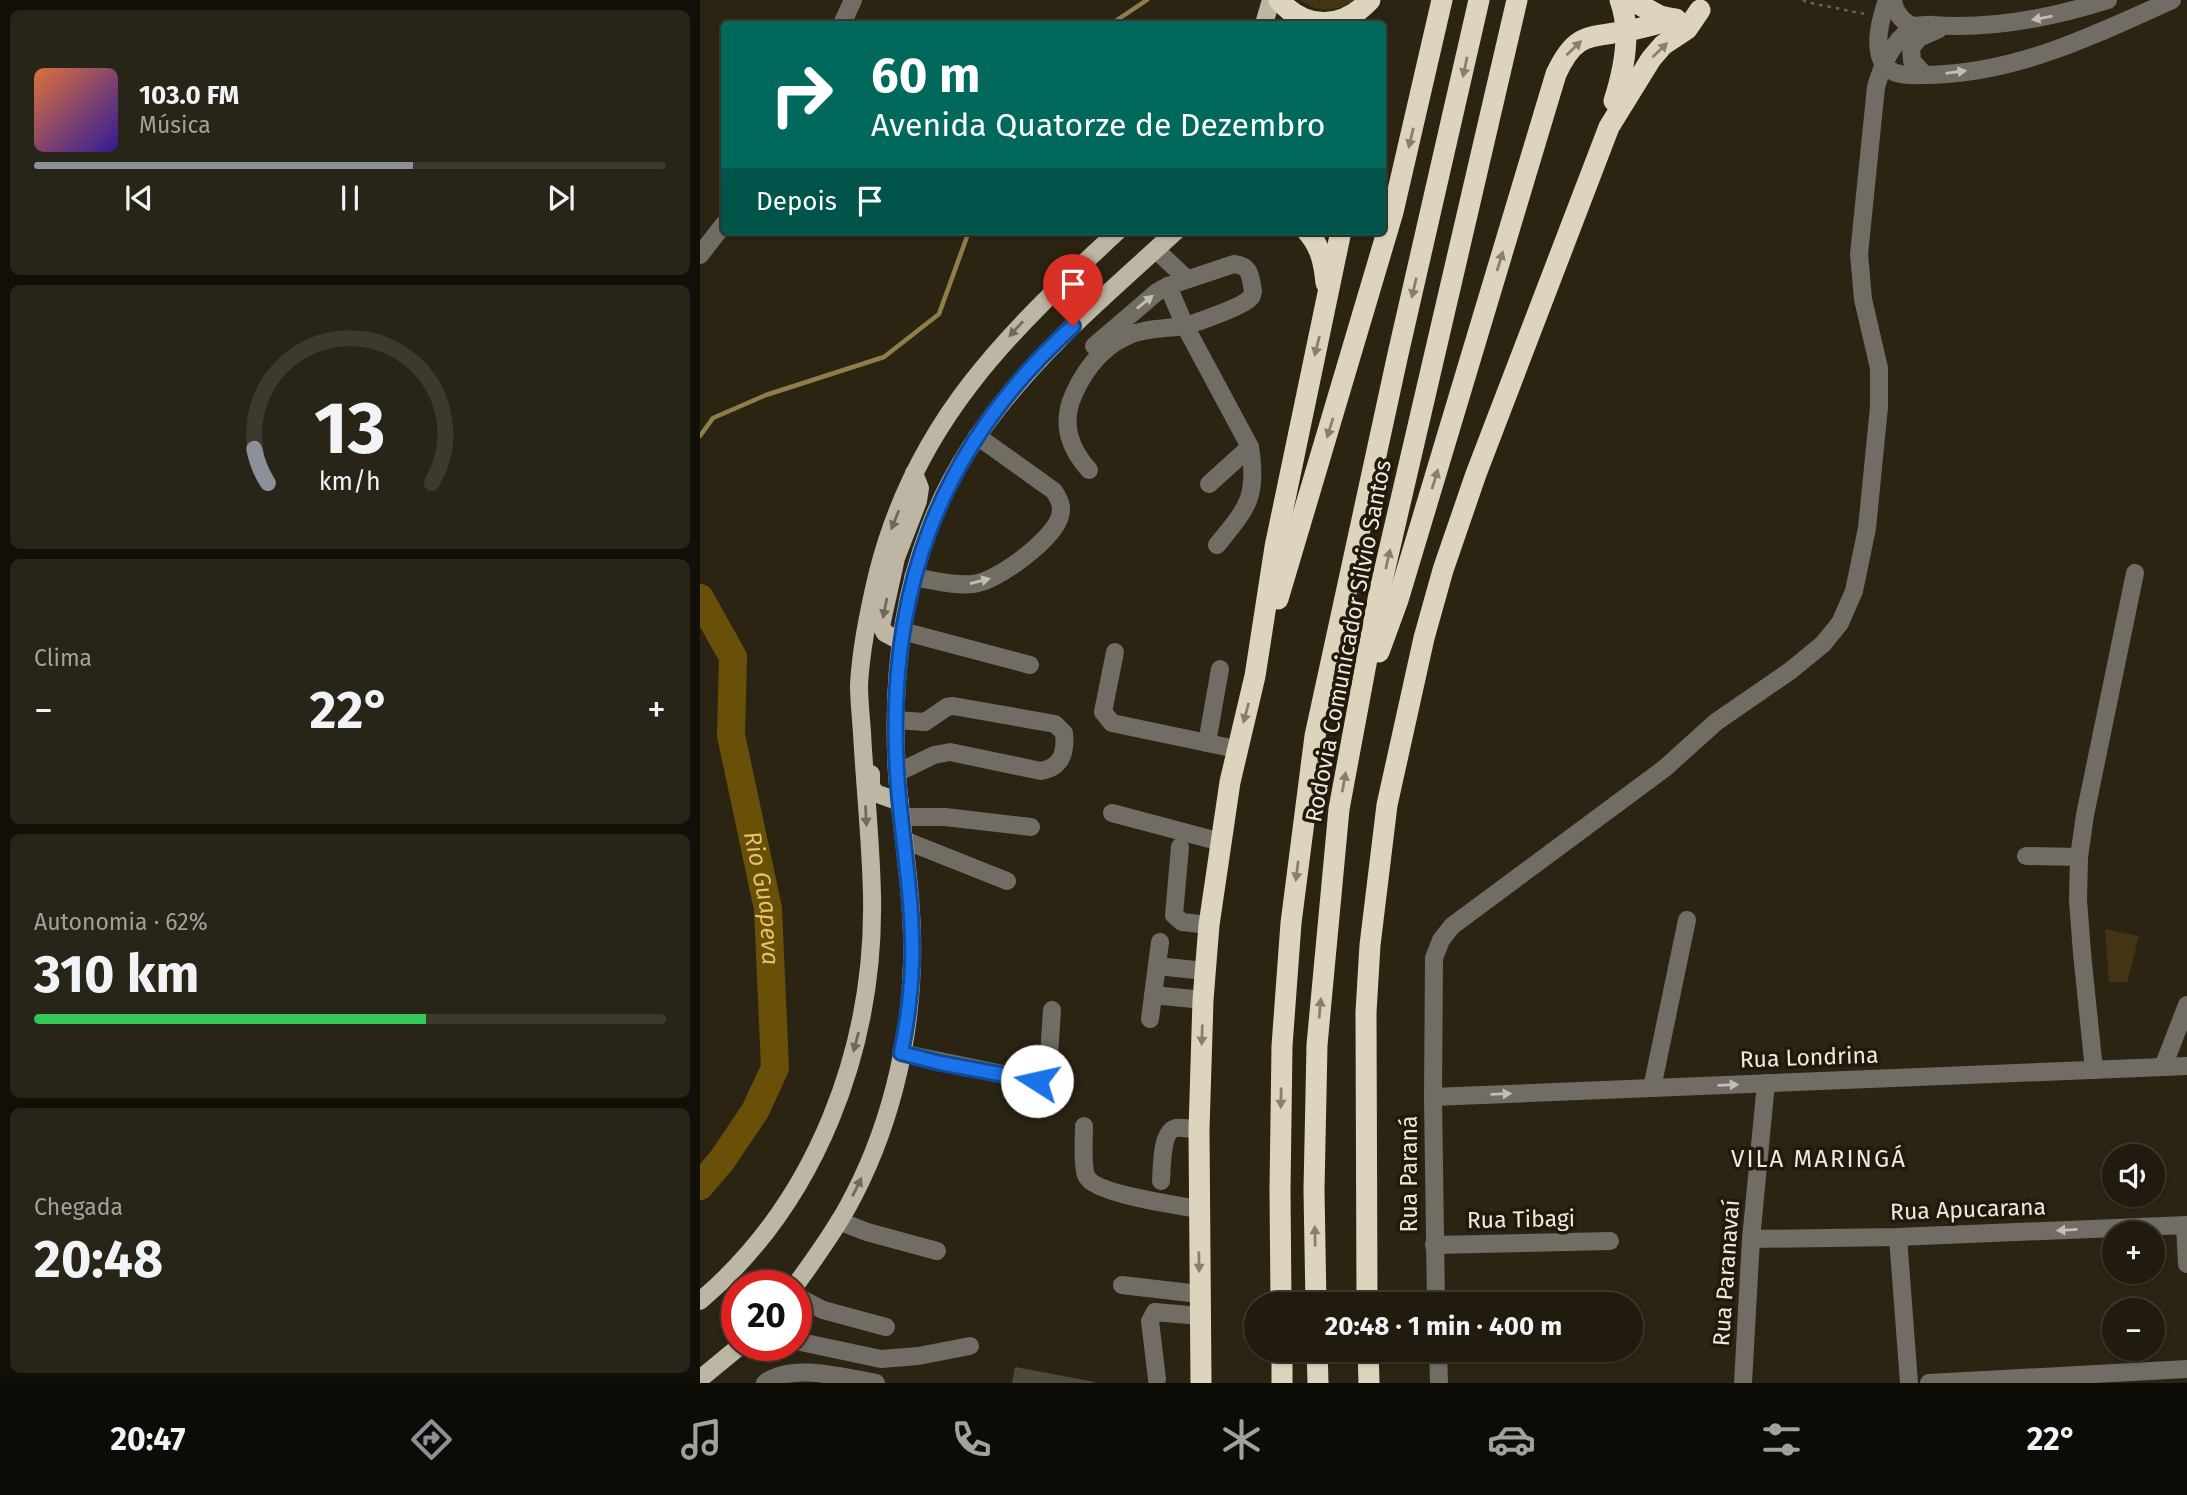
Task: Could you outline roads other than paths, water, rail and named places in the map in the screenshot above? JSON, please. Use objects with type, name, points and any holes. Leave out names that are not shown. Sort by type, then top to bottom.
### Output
[{"type":"highway","points":[[1201,1383],[1198,1209],[1203,1000],[1209,925],[1236,749],[1255,676],[1390,224],[1442,0]]},
{"type":"highway","name":"Rodovia Comunicador Silvio Santos","points":[[1281,1292],[1282,1046],[1291,923],[1315,736],[1479,0]]},
{"type":"highway","name":"Rodovia Comunicador Silvio Santos","points":[[1316,1292],[1314,1190],[1317,1045],[1339,809],[1380,594],[1517,0]]},
{"type":"highway","points":[[1609,127],[1611,109],[1624,69],[1625,31],[1620,0]]},
{"type":"highway","points":[[1631,0],[1660,16],[1676,19]]},
{"type":"highway","points":[[1359,706],[1398,600],[1556,74],[1572,47],[1583,39],[1676,19],[1704,5]]},
{"type":"highway","points":[[1367,1292],[1366,1012],[1369,958],[1385,819],[1406,712],[1443,570],[1471,486],[1609,127],[1651,59],[1663,45],[1687,29],[1704,5]]},
{"type":"highway","points":[[1285,9],[1312,21]]},
{"type":"highway","points":[[1338,21],[1361,12]]},
{"type":"highway","points":[[1311,235],[1317,242],[1324,261],[1328,301]]},
{"type":"highway","points":[[1255,676],[1275,547],[1340,235]]},
{"type":"highway","points":[[1282,1362],[1282,1383]]},
{"type":"highway","points":[[1317,1362],[1318,1383]]},
{"type":"highway","points":[[1368,1362],[1369,1383]]},
{"type":"main road","points":[[1268,21],[1285,9]]},
{"type":"main road","points":[[700,1301],[746,1256],[800,1181],[836,1106],[855,1045],[869,971],[872,934],[872,892],[859,686],[866,622],[889,533],[914,473],[958,398],[1028,316],[1114,235]]},
{"type":"main road","points":[[805,1270],[839,1221],[869,1164],[884,1124],[906,1028],[912,963],[897,774],[896,680],[901,636],[913,578],[929,528],[953,475],[989,417],[1018,382],[1073,326],[1172,235]]},
{"type":"main road","points":[[901,636],[885,633],[881,625],[896,558],[918,501],[920,488],[914,473]]},
{"type":"main road","points":[[859,686],[870,692],[871,786],[879,796],[901,809]]},
{"type":"main road","points":[[709,1377],[725,1361]]},
{"type":"street","points":[[843,21],[853,0]]},
{"type":"street","points":[[1887,0],[1879,43],[1889,68]]},
{"type":"street","points":[[1893,0],[1897,13],[1913,26],[1946,27],[2039,19],[2108,0]]},
{"type":"street","points":[[1889,68],[1925,75],[2013,64],[2067,46],[2172,0]]},
{"type":"street","points":[[1889,68],[1896,41],[1913,26]]},
{"type":"street","points":[[1925,75],[1912,61],[1911,48],[1919,38],[1946,27]]},
{"type":"street","name":"Rua Paraná","points":[[1436,1292],[1434,958],[1441,940],[1452,926],[1665,768],[1716,722],[1790,671],[1823,644],[1840,624],[1854,591],[1867,528],[1879,407],[1879,368],[1863,299],[1859,254],[1876,87],[1889,68]]},
{"type":"street","points":[[701,252],[721,228]]},
{"type":"street","points":[[1156,250],[1187,279]]},
{"type":"street","points":[[1089,470],[1076,456],[1070,443],[1068,428],[1070,407],[1077,385],[1098,350],[1145,301],[1167,286],[1234,264],[1248,269],[1253,291],[1246,302],[1185,326],[1141,331],[1098,350]]},
{"type":"street","points":[[1167,286],[1185,326],[1250,447],[1253,486],[1250,498],[1245,511],[1217,545]]},
{"type":"street","points":[[1073,326],[1098,350]]},
{"type":"street","points":[[913,578],[956,584],[987,581],[1049,535],[1057,525],[1061,502],[1054,491],[978,436]]},
{"type":"street","points":[[1209,484],[1250,447]]},
{"type":"street","points":[[2094,1070],[2078,900],[2079,857],[2085,815],[2135,573]]},
{"type":"street","points":[[901,636],[1030,665]]},
{"type":"street","points":[[1115,652],[1103,712],[1112,723],[1236,749]]},
{"type":"street","points":[[1208,743],[1220,669]]},
{"type":"street","points":[[896,720],[925,722],[947,707],[963,706],[1055,724],[1065,738],[1059,762],[1055,767],[1041,771],[950,752],[934,755],[897,774]]},
{"type":"street","points":[[901,809],[1031,827]]},
{"type":"street","points":[[1112,813],[1221,842]]},
{"type":"street","points":[[904,840],[1007,881]]},
{"type":"street","points":[[1180,847],[1174,915],[1182,922],[1209,925]]},
{"type":"street","points":[[2026,856],[2079,857]]},
{"type":"street","points":[[1652,1088],[1687,919]]},
{"type":"street","points":[[1150,1019],[1160,942]]},
{"type":"street","points":[[1157,966],[1205,971]]},
{"type":"street","points":[[1153,995],[1203,1000]]},
{"type":"street","points":[[2163,1067],[2187,1005]]},
{"type":"street","points":[[901,1053],[1037,1081],[1045,1077],[1048,1070],[1052,1010]]},
{"type":"street","name":"Rua Londrina","points":[[1433,1097],[2187,1066]]},
{"type":"street","name":"Rua Paranavaí","points":[[1743,1383],[1751,1239],[1766,1083]]},
{"type":"street","points":[[1084,1126],[1086,1175],[1091,1183],[1147,1200],[1198,1209]]},
{"type":"street","points":[[1161,1181],[1165,1139],[1169,1132],[1174,1128],[1199,1130]]},
{"type":"street","points":[[839,1221],[867,1232],[937,1251]]},
{"type":"street","points":[[2186,1225],[2187,1264]]},
{"type":"street","name":"Rua Apucarana","points":[[1751,1239],[1898,1237],[2186,1225]]},
{"type":"street","points":[[1898,1237],[1909,1383]]},
{"type":"street","name":"Rua Tibagi","points":[[1434,1245],[1610,1241]]},
{"type":"street","points":[[1122,1284],[1199,1294]]},
{"type":"street","points":[[812,1304],[823,1310],[886,1327]]},
{"type":"street","points":[[1157,1379],[1151,1317],[1155,1312],[1200,1317]]},
{"type":"street","points":[[812,1344],[881,1359],[918,1356],[970,1346]]},
{"type":"street","points":[[1438,1362],[1439,1383]]},
{"type":"street","points":[[1929,1383],[2187,1369]]},
{"type":"street","points":[[776,1380],[807,1373],[876,1383]]},
{"type":"waterway","points":[[1116,21],[1147,0]]},
{"type":"waterway","points":[[700,436],[713,418],[766,395],[884,357],[939,314],[968,235]]},
{"type":"waterway","name":"Rio Guapeva","points":[[700,598],[733,657],[731,735],[768,909],[775,1068],[755,1111],[722,1160],[700,1186]]},
{"type":"district","name":"VILA MARINGÁ","points":[[1819,1159]]}]
